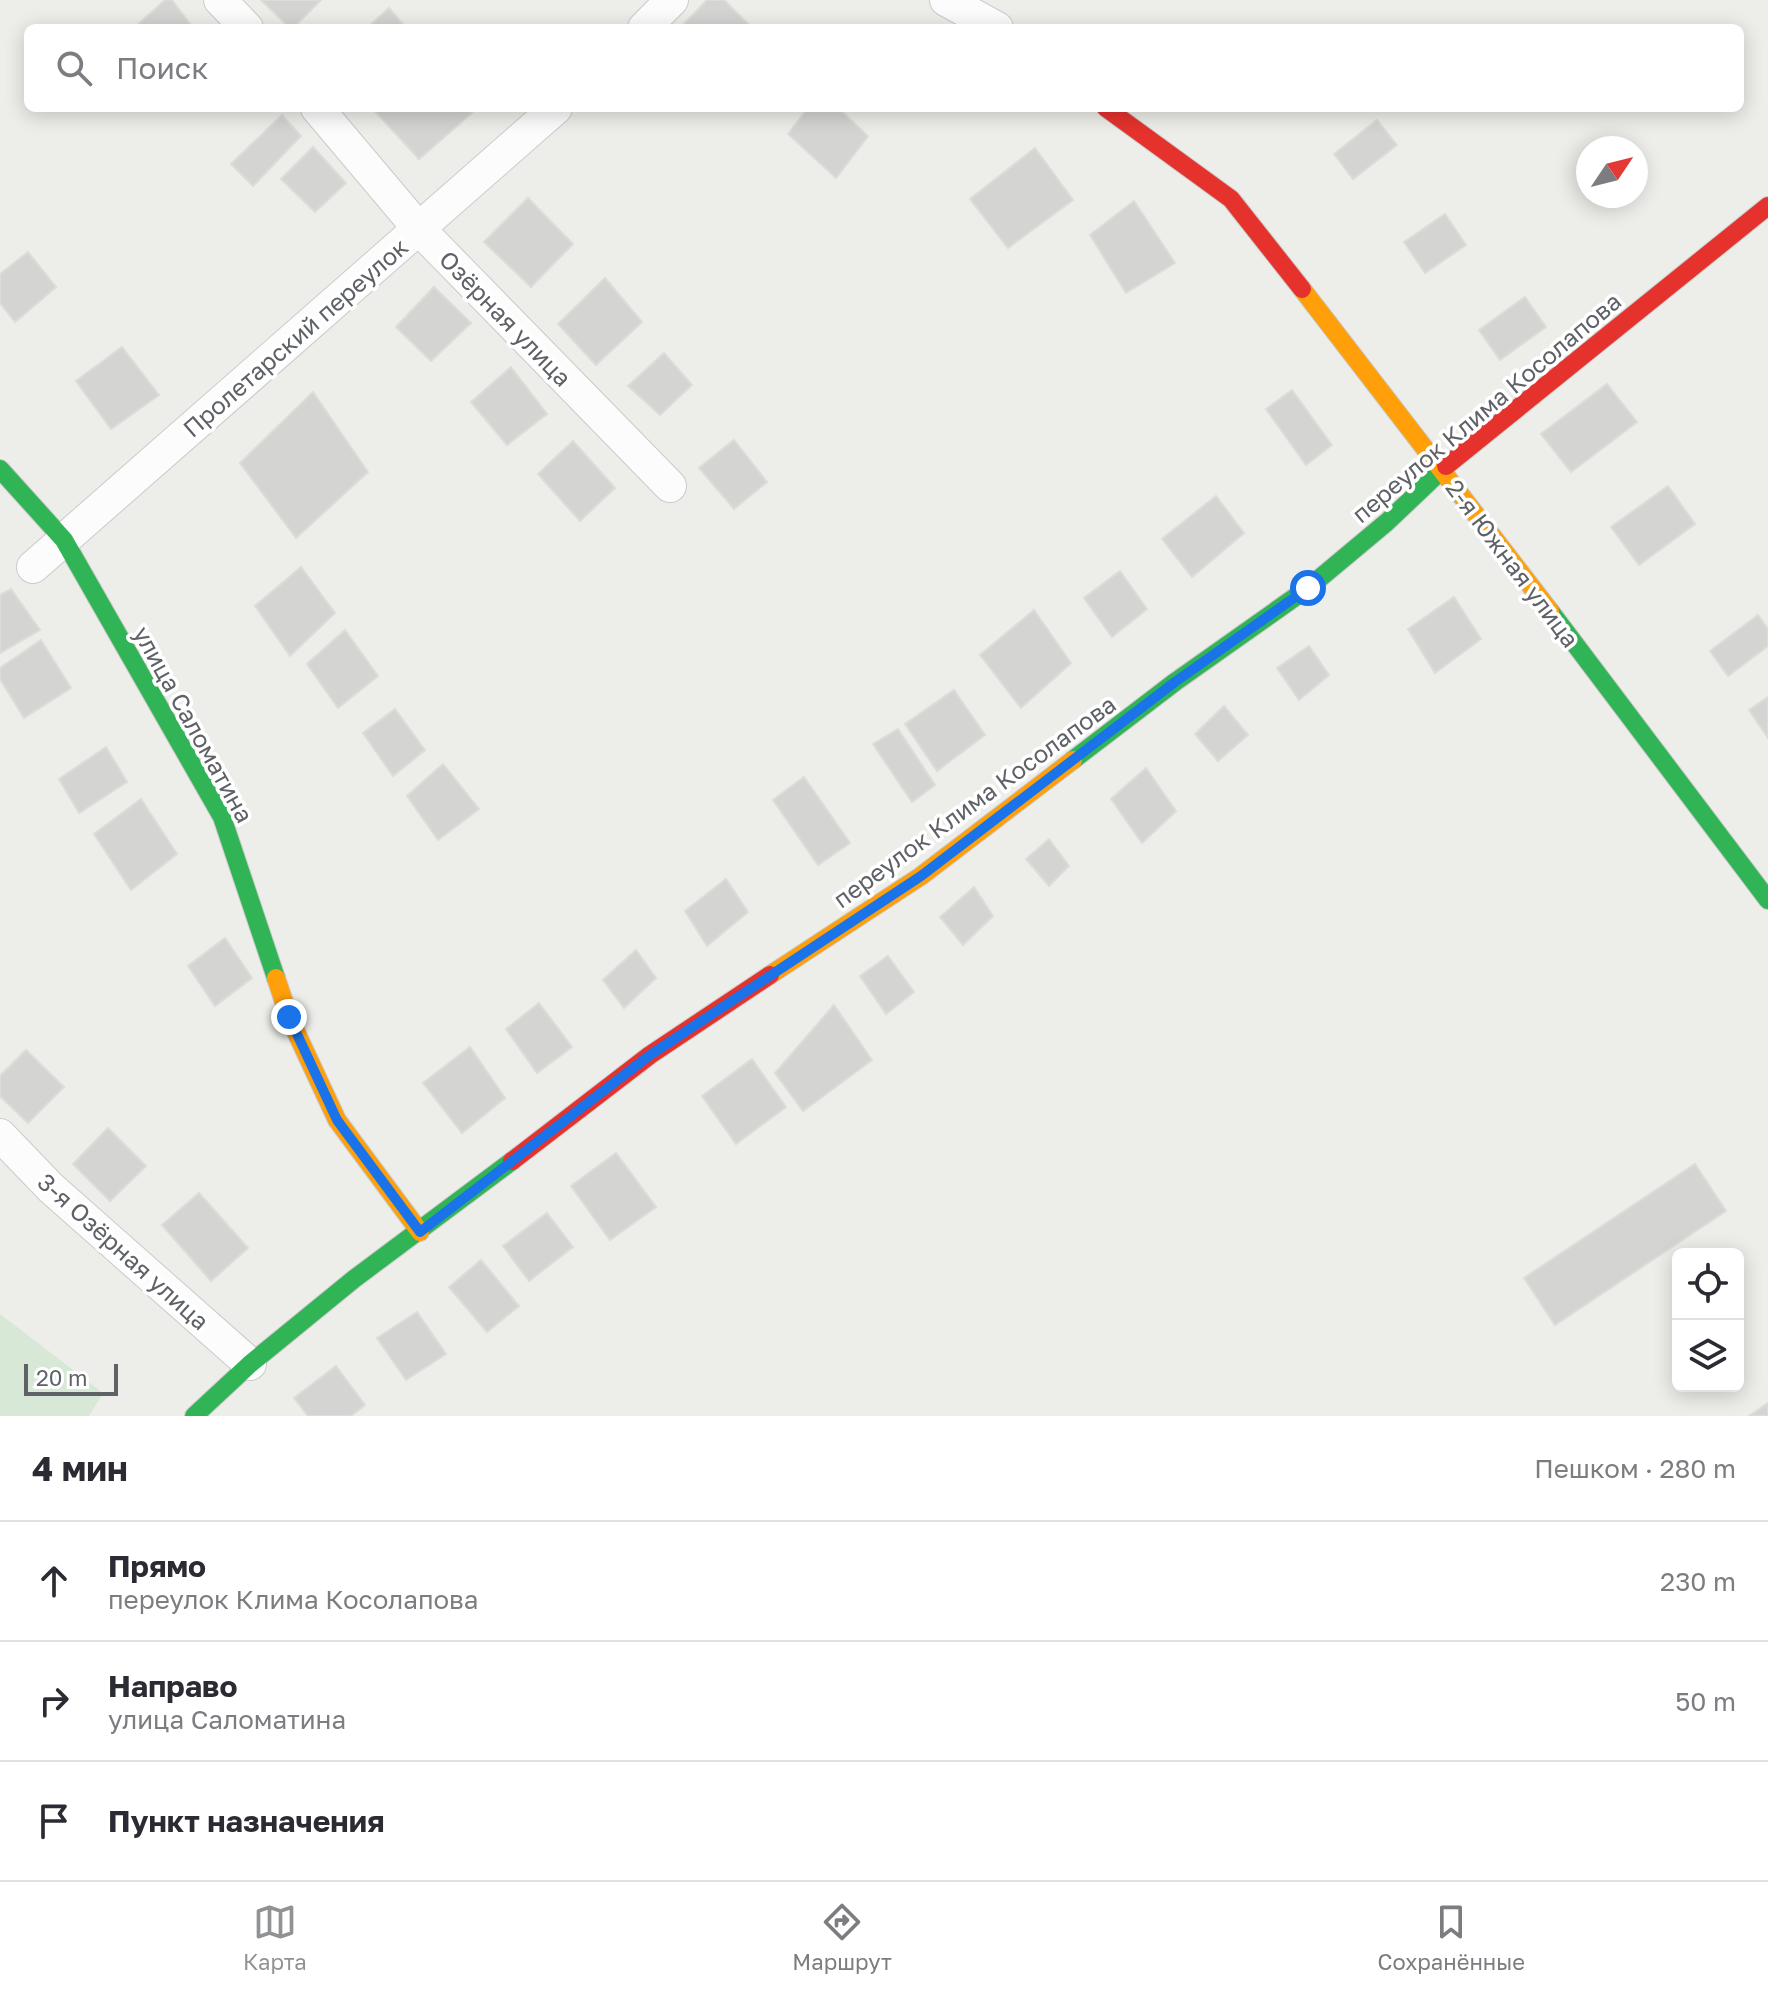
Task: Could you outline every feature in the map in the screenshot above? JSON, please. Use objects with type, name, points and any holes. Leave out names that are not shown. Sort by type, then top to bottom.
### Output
[{"type":"street","points":[[220,0],[243,24]]},
{"type":"street","points":[[648,24],[672,0]]},
{"type":"street","points":[[946,0],[990,24]]},
{"type":"street","name":"Озёрная улица","points":[[320,112],[419,229],[670,486]]},
{"type":"street","name":"Пролетарский переулок","points":[[33,567],[551,112]]},
{"type":"street","name":"2-я Южная улица","points":[[1111,112],[1231,199],[1443,469],[1768,900]]},
{"type":"street","name":"переулок Клима Косолапова","points":[[194,1416],[250,1364],[354,1279],[650,1055],[921,876],[1175,682],[1308,588],[1387,522],[1443,469],[1768,206]]},
{"type":"street","name":"улица Саломатина","points":[[0,469],[64,540],[222,817],[289,1017],[337,1120],[420,1232]]},
{"type":"street","name":"3-я Озёрная улица","points":[[0,1135],[51,1188],[250,1364]]},
{"type":"green space","points":[[0,1314],[103,1393],[89,1416],[0,1416]]},
{"type":"building","points":[[165,0],[172,0],[190,24],[138,24]]},
{"type":"building","points":[[261,0],[321,0],[297,24],[286,24]]},
{"type":"building","points":[[707,0],[724,0],[748,24],[684,24]]},
{"type":"building","points":[[389,8],[403,24],[371,24]]},
{"type":"building","points":[[376,112],[472,113],[419,159]]},
{"type":"building","points":[[805,112],[842,112],[868,136],[836,178],[788,134]]},
{"type":"building","points":[[282,115],[301,136],[253,186],[231,164]]},
{"type":"building","points":[[1377,120],[1397,145],[1353,179],[1334,154]]},
{"type":"building","points":[[313,147],[346,183],[315,212],[281,179]]},
{"type":"building","points":[[1035,148],[1073,200],[1008,248],[970,199]]},
{"type":"building","points":[[528,198],[573,244],[531,287],[484,242]]},
{"type":"building","points":[[1134,201],[1175,263],[1126,293],[1090,235]]},
{"type":"building","points":[[1445,214],[1466,245],[1425,273],[1404,242]]},
{"type":"building","points":[[28,252],[56,287],[15,322],[0,303],[0,274]]},
{"type":"building","points":[[605,278],[642,322],[596,365],[558,324]]},
{"type":"building","points":[[434,287],[471,323],[431,361],[396,327]]},
{"type":"building","points":[[1525,297],[1546,327],[1500,360],[1479,330]]},
{"type":"building","points":[[122,347],[159,395],[111,429],[76,381]]},
{"type":"building","points":[[664,353],[692,385],[660,415],[628,386]]},
{"type":"building","points":[[511,367],[547,414],[507,445],[471,402]]},
{"type":"building","points":[[1607,384],[1637,422],[1571,472],[1541,434]]},
{"type":"building","points":[[1292,390],[1332,445],[1306,465],[1266,409]]},
{"type":"building","points":[[313,392],[368,472],[296,538],[240,463]]},
{"type":"building","points":[[734,440],[767,482],[734,509],[699,468]]},
{"type":"building","points":[[573,441],[615,488],[580,521],[538,474]]},
{"type":"building","points":[[1668,486],[1695,524],[1639,565],[1611,527]]},
{"type":"building","points":[[1216,496],[1244,533],[1192,577],[1162,539]]},
{"type":"building","points":[[301,567],[335,613],[290,656],[255,606]]},
{"type":"building","points":[[1120,571],[1147,609],[1112,637],[1084,598]]},
{"type":"building","points":[[11,589],[40,630],[0,653],[0,595]]},
{"type":"building","points":[[1454,597],[1481,639],[1435,673],[1408,629]]},
{"type":"building","points":[[1034,610],[1071,663],[1021,708],[980,655]]},
{"type":"building","points":[[1758,615],[1768,629],[1768,646],[1728,676],[1710,651]]},
{"type":"building","points":[[345,630],[378,676],[338,708],[307,664]]},
{"type":"building","points":[[41,640],[71,688],[24,718],[0,679],[0,668]]},
{"type":"building","points":[[1309,646],[1329,675],[1299,700],[1277,668]]},
{"type":"building","points":[[954,690],[985,735],[937,771],[905,724]]},
{"type":"building","points":[[1768,697],[1768,738],[1749,710]]},
{"type":"building","points":[[1224,706],[1248,735],[1218,761],[1195,734]]},
{"type":"building","points":[[395,709],[425,750],[393,776],[363,733]]},
{"type":"building","points":[[898,729],[935,785],[912,802],[873,744]]},
{"type":"building","points":[[106,747],[127,782],[79,813],[59,779]]},
{"type":"building","points":[[443,764],[479,809],[438,840],[407,796]]},
{"type":"building","points":[[1146,768],[1176,811],[1142,843],[1111,799]]},
{"type":"building","points":[[804,777],[850,843],[818,865],[773,800]]},
{"type":"building","points":[[141,799],[177,854],[131,890],[94,834]]},
{"type":"building","points":[[1049,839],[1069,866],[1049,886],[1026,859]]},
{"type":"building","points":[[726,879],[748,912],[707,946],[685,911]]},
{"type":"building","points":[[974,887],[993,916],[963,945],[940,917]]},
{"type":"building","points":[[225,938],[252,978],[215,1006],[188,966]]},
{"type":"building","points":[[636,950],[656,978],[624,1008],[603,980]]},
{"type":"building","points":[[888,956],[914,992],[886,1014],[860,976]]},
{"type":"building","points":[[539,1003],[572,1047],[537,1073],[506,1029]]},
{"type":"building","points":[[834,1005],[872,1060],[803,1111],[775,1073]]},
{"type":"building","points":[[470,1047],[505,1098],[462,1133],[423,1083]]},
{"type":"building","points":[[26,1050],[64,1087],[28,1123],[0,1096],[0,1076]]},
{"type":"building","points":[[752,1059],[786,1107],[736,1144],[702,1096]]},
{"type":"building","points":[[108,1128],[146,1166],[110,1201],[73,1164]]},
{"type":"building","points":[[616,1153],[656,1207],[610,1240],[571,1186]]},
{"type":"building","points":[[1695,1164],[1726,1211],[1555,1325],[1524,1278]]},
{"type":"building","points":[[199,1193],[248,1248],[211,1281],[162,1225]]},
{"type":"building","points":[[547,1213],[573,1247],[529,1281],[503,1246]]},
{"type":"building","points":[[481,1260],[519,1306],[487,1332],[449,1287]]},
{"type":"building","points":[[417,1312],[446,1354],[406,1380],[377,1338]]},
{"type":"building","points":[[336,1366],[365,1405],[351,1416],[308,1416],[294,1398]]},
{"type":"building","points":[[1768,1403],[1768,1416],[1749,1416]]},
{"type":"traffic: fast","points":[[1073,760],[1175,682],[1308,588],[1387,522],[1446,466]]},
{"type":"traffic: fast","points":[[0,469],[64,540],[222,817],[276,978]]},
{"type":"traffic: fast","points":[[1550,611],[1768,900]]},
{"type":"traffic: fast","points":[[194,1416],[250,1364],[354,1279],[512,1161]]},
{"type":"traffic: slow","points":[[1302,289],[1550,611]]},
{"type":"traffic: slow","points":[[770,975],[921,876],[1073,760]]},
{"type":"traffic: slow","points":[[276,978],[289,1017],[337,1120],[420,1232]]},
{"type":"traffic: jam","points":[[1111,112],[1231,199],[1302,289]]},
{"type":"traffic: jam","points":[[1446,466],[1768,206]]},
{"type":"traffic: jam","points":[[512,1161],[650,1055],[770,975]]},
{"type":"route","points":[[289,1017],[337,1120],[420,1232],[650,1055],[921,876],[1175,682],[1308,588]]}]
